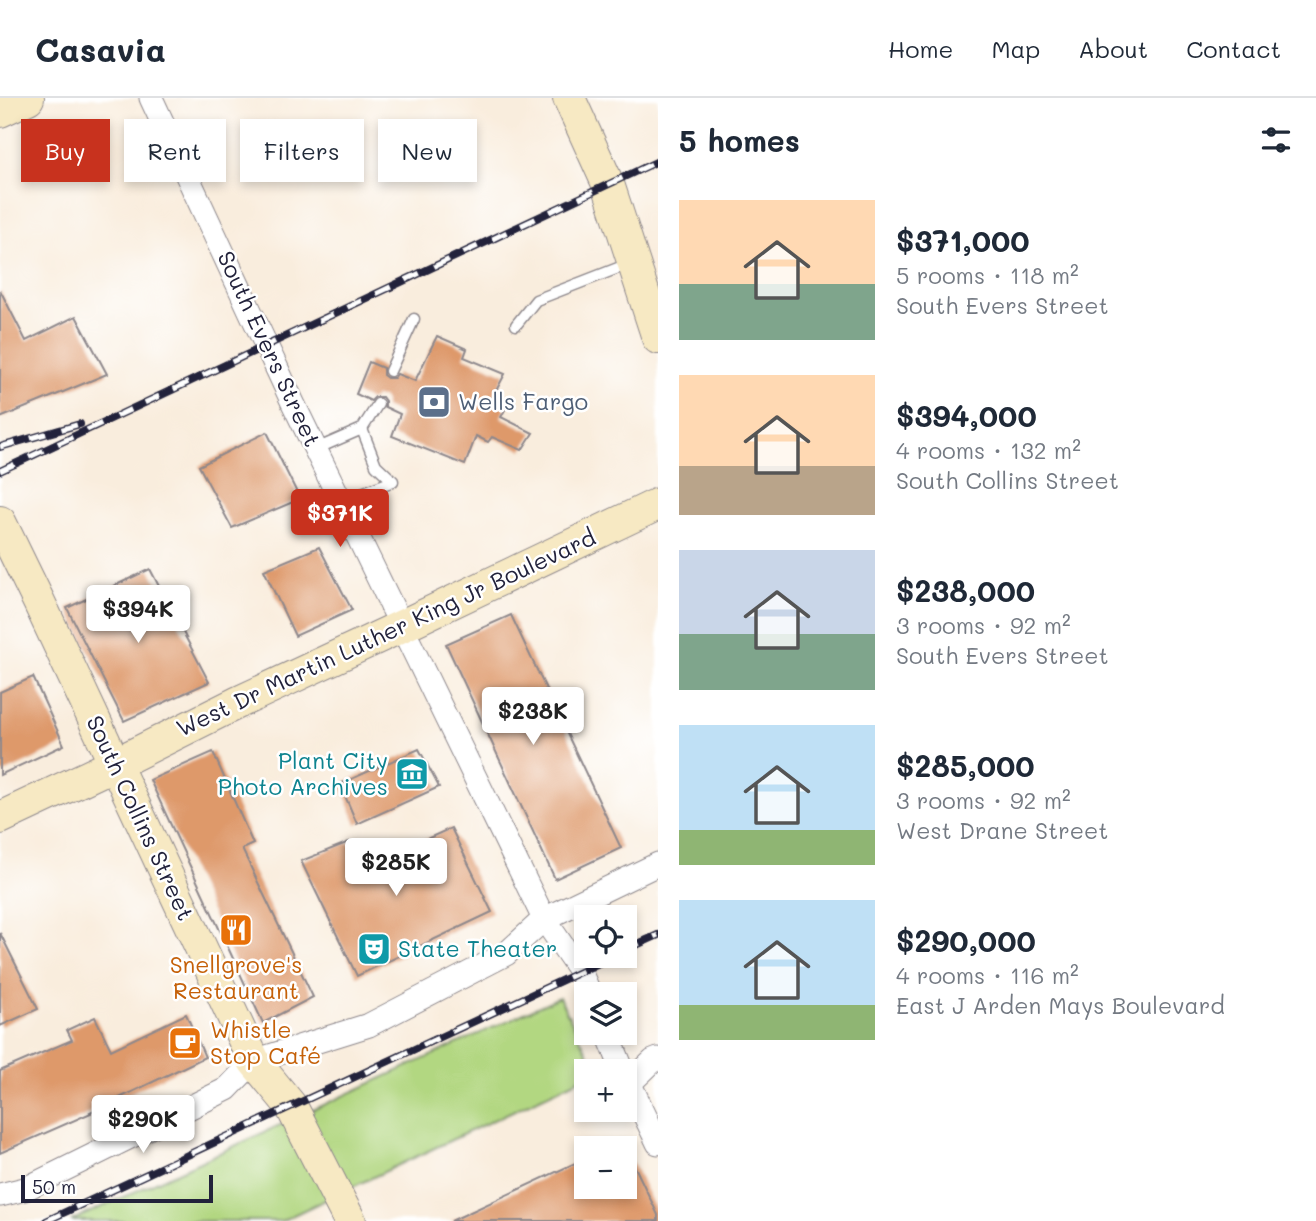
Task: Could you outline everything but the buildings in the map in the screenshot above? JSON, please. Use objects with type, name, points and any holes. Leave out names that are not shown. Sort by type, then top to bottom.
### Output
[{"type":"street","points":[[0,111],[28,98]]},
{"type":"street","name":"South Evers Street","points":[[151,98],[316,449],[544,919],[585,982]]},
{"type":"street","points":[[569,98],[608,184],[658,338]]},
{"type":"street","name":"West Dr Martin Luther King Jr Boulevard","points":[[0,818],[658,504]]},
{"type":"street","name":"South Collins Street","points":[[0,523],[254,1061],[291,1106],[350,1221]]},
{"type":"street","points":[[0,1195],[25,1189],[227,1088],[254,1061],[369,1025],[506,954],[544,919],[658,864]]},
{"type":"street","points":[[637,1070],[658,1059]]},
{"type":"street","points":[[637,1099],[658,1143]]},
{"type":"lane","points":[[516,325],[536,300],[633,262]]},
{"type":"lane","points":[[390,371],[414,318]]},
{"type":"lane","points":[[316,449],[362,429],[378,404]]},
{"type":"lane","points":[[341,501],[393,481],[376,465],[362,429]]},
{"type":"green space","points":[[559,997],[574,1026],[574,1045],[584,1045],[591,1059],[574,1059],[574,1082],[281,1221],[71,1221]]},
{"type":"railway","points":[[0,471],[658,161]]},
{"type":"railway","points":[[0,447],[80,424]]},
{"type":"railway","points":[[637,945],[658,935]]},
{"type":"railway","points":[[46,1221],[588,968]]},
{"type":"place","name":"Wells Fargo","points":[[434,402]]},
{"type":"place","name":"Plant City Photo Archives","points":[[412,774]]},
{"type":"place","name":"Snellgrove's Restaurant","points":[[236,930]]},
{"type":"place","name":"State Theater","points":[[374,949]]},
{"type":"place","name":"Whistle Stop Café","points":[[185,1043]]}]
